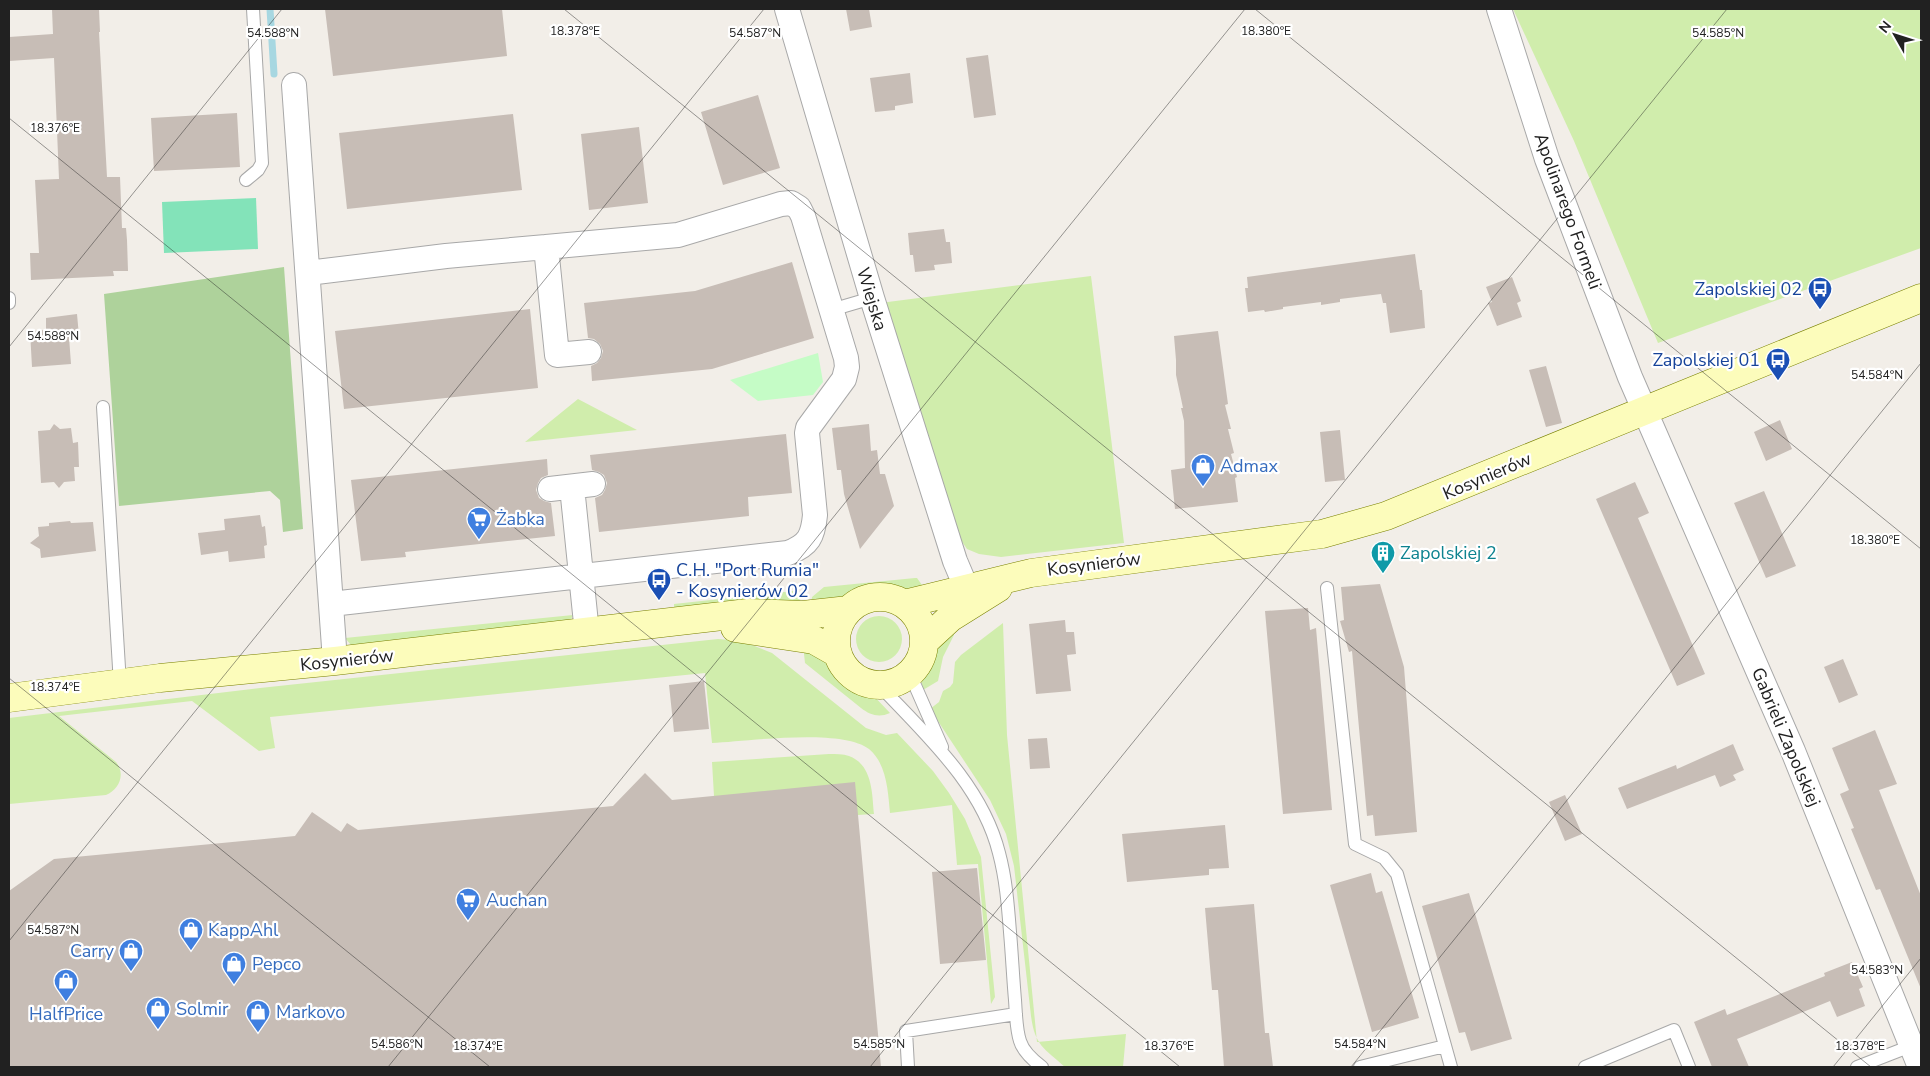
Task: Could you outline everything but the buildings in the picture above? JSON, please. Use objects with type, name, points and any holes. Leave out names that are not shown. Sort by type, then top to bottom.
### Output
[{"type":"main road","name":"Kosynierów","points":[[904,604],[1030,572],[1264,543],[1322,534],[1356,526],[1438,497],[1921,298]]},
{"type":"main road","name":"Kosynierów","points":[[924,642],[950,618],[996,589],[1030,572]]},
{"type":"main road","points":[[875,598],[890,598],[904,604],[914,614],[921,627],[924,642],[922,653],[910,674],[896,682],[880,686],[865,683],[853,676],[843,666],[837,653],[835,641],[837,630],[849,610],[861,602],[875,598]]},
{"type":"main road","name":"Kosynierów","points":[[9,698],[120,684],[686,622],[748,613],[803,615],[849,610]]},
{"type":"main road","name":"Kosynierów","points":[[686,622],[814,640],[837,653]]},
{"type":"street","name":"Wiejska","points":[[787,9],[872,298],[955,561],[966,587]]},
{"type":"street","name":"Apolinarego Formeli","points":[[1499,9],[1547,159],[1630,377],[1646,410]]},
{"type":"street","points":[[294,85],[335,661]]},
{"type":"street","points":[[308,273],[446,256],[678,235],[791,203],[798,208],[803,216],[846,358],[846,374],[808,428],[815,515],[814,529],[808,541],[799,549],[788,553],[331,604]]},
{"type":"street","points":[[546,247],[557,355],[589,352]]},
{"type":"street","name":"Gabrieli Zapolskiej","points":[[1646,410],[1793,751],[1920,1067]]},
{"type":"street","points":[[572,487],[588,633]]},
{"type":"lane","points":[[246,180],[258,170],[262,163],[253,9]]},
{"type":"lane","points":[[9,298],[9,303]]},
{"type":"lane","points":[[831,310],[872,298]]},
{"type":"lane","points":[[104,407],[120,684]]},
{"type":"lane","points":[[1327,588],[1356,844],[1384,858],[1397,874],[1452,1067]]},
{"type":"lane","points":[[910,674],[946,757]]},
{"type":"lane","points":[[880,686],[946,757],[983,811],[999,852],[1006,888],[1020,1043],[1034,1061],[1042,1067]]},
{"type":"lane","points":[[908,1067],[906,1031],[1016,1014]]},
{"type":"lane","points":[[1585,1067],[1674,1030],[1689,1067]]},
{"type":"lane","points":[[1360,1067],[1445,1046]]},
{"type":"lane","points":[[1857,1067],[1911,1046]]},
{"type":"green space","points":[[1513,9],[1921,9],[1921,248],[1658,343],[1574,141]]},
{"type":"green space","points":[[256,198],[258,249],[164,253],[162,202]]},
{"type":"green space","points":[[284,267],[303,529],[283,532],[280,500],[270,491],[119,506],[104,294]]},
{"type":"green space","points":[[1091,276],[1124,543],[1001,557],[979,554],[967,549],[952,527],[880,303]]},
{"type":"green space","points":[[818,353],[823,382],[813,395],[758,401],[730,380]]},
{"type":"green space","points":[[578,399],[637,430],[525,442]]},
{"type":"green space","points":[[917,578],[927,592],[903,593],[879,587],[867,588],[847,599],[811,605],[812,597],[824,587]]},
{"type":"green space","points":[[793,591],[801,597],[798,606],[674,613],[674,604]]},
{"type":"green space","points":[[573,615],[565,624],[351,645],[345,638]]},
{"type":"green space","points":[[874,616],[884,616],[896,622],[901,630],[901,648],[896,656],[888,661],[874,662],[866,659],[859,652],[856,644],[856,634],[859,626],[866,619]]},
{"type":"green space","points":[[1003,623],[1007,735],[1037,1037],[1031,1016],[1014,866],[1006,834],[990,800],[930,709],[939,702],[943,691],[953,683],[955,662],[961,655]]},
{"type":"green space","points":[[948,627],[954,635],[943,657],[938,681],[923,690],[920,672],[929,654]]},
{"type":"green space","points":[[718,639],[742,641],[772,653],[866,728],[886,735],[897,733],[933,771],[965,819],[981,857],[995,997],[991,1004],[978,864],[957,865],[952,805],[890,813],[886,779],[880,762],[869,749],[856,743],[838,739],[794,737],[712,743],[705,673],[270,717],[275,748],[259,751],[192,701],[59,716],[116,762],[121,776],[118,786],[106,795],[9,804],[9,718],[260,688]]},
{"type":"green space","points":[[803,645],[828,660],[849,684],[870,692],[890,713],[875,715],[861,708],[805,663]]},
{"type":"green space","points":[[829,754],[849,756],[863,766],[872,789],[874,814],[858,815],[714,796],[712,762]]},
{"type":"green space","points":[[1126,1034],[1123,1067],[1065,1067],[1039,1042]]},
{"type":"waterway","points":[[270,9],[274,74]]},
{"type":"place","name":"Zapolskiej 02","points":[[1820,310]]},
{"type":"place","name":"Zapolskiej 01","points":[[1778,381]]},
{"type":"place","name":"Admax","points":[[1203,487]]},
{"type":"place","name":"Żabka","points":[[479,540]]},
{"type":"place","name":"Zapolskiej 2","points":[[1383,574]]},
{"type":"place","name":"C.H. \"Port Rumia\" - Kosynierów 02","points":[[659,601]]},
{"type":"place","name":"Auchan","points":[[468,921]]},
{"type":"place","name":"KappAhl","points":[[191,951]]},
{"type":"place","name":"Carry","points":[[131,972]]},
{"type":"place","name":"Pepco","points":[[234,985]]},
{"type":"place","name":"HalfPrice","points":[[66,1002]]},
{"type":"place","name":"Solmir","points":[[158,1030]]},
{"type":"place","name":"Markovo","points":[[258,1033]]}]
